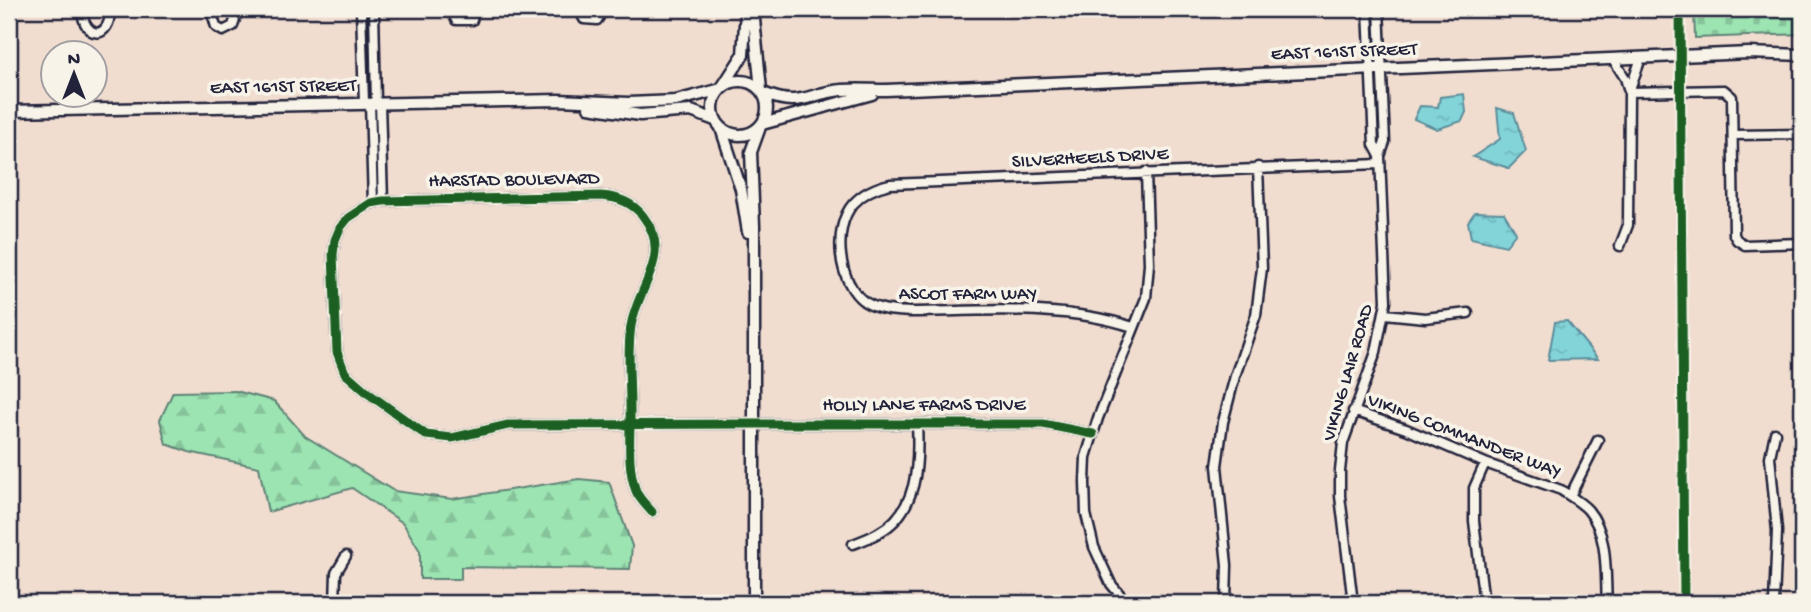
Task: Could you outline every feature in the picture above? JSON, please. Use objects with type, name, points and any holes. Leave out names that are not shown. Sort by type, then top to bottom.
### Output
[{"type":"street","points":[[82,9],[83,23],[96,33],[107,27],[110,9]]},
{"type":"street","points":[[211,9],[216,27],[223,31],[233,26],[238,9]]},
{"type":"street","points":[[361,9],[383,201]]},
{"type":"street","points":[[373,203],[374,9]]},
{"type":"street","points":[[452,9],[456,20],[467,22],[472,20],[475,9]]},
{"type":"street","points":[[579,9],[584,19],[597,20],[604,9]]},
{"type":"street","points":[[746,9],[743,55],[713,103],[741,189],[752,267]]},
{"type":"street","points":[[753,9],[762,92],[768,110],[751,152],[754,226],[754,603]]},
{"type":"street","name":"VIKING LAIR ROAD","points":[[1353,603],[1340,496],[1343,443],[1376,352],[1385,313],[1380,160],[1374,145],[1368,9]]},
{"type":"street","points":[[1380,9],[1385,142],[1380,160]]},
{"type":"street","name":"EAST 161ST STREET","points":[[762,92],[791,102],[841,90],[1749,52],[1802,55]]},
{"type":"street","points":[[1629,92],[1641,58]]},
{"type":"street","points":[[1613,59],[1625,78],[1629,92],[1628,225],[1620,246]]},
{"type":"street","points":[[722,88],[739,81],[748,82],[762,92]]},
{"type":"street","name":"EAST 161ST STREET","points":[[9,111],[558,100],[629,103],[676,101],[722,88]]},
{"type":"street","name":"EAST 161ST STREET","points":[[761,125],[886,90]]},
{"type":"street","points":[[1629,92],[1724,90],[1730,93],[1733,135],[1732,231],[1737,240],[1745,245],[1802,243]]},
{"type":"street","name":"EAST 161ST STREET","points":[[558,100],[640,116],[691,111],[718,124]]},
{"type":"street","points":[[718,124],[736,135],[745,135],[761,125]]},
{"type":"street","points":[[1733,135],[1802,134]]},
{"type":"street","name":"SILVERHEELS DRIVE","points":[[842,247],[843,228],[851,206],[877,187],[890,184],[1380,160]]},
{"type":"street","points":[[1226,603],[1227,565],[1217,466],[1223,422],[1256,315],[1262,268],[1258,167]]},
{"type":"street","points":[[1127,603],[1111,584],[1094,547],[1086,514],[1086,457],[1146,298],[1146,172]]},
{"type":"street","name":"HARSTAD BOULEVARD","points":[[373,203],[601,196],[621,200],[641,213],[653,236],[656,259],[632,323],[629,347],[630,425]]},
{"type":"street","name":"HOLLY LANE FARMS DRIVE","points":[[373,203],[348,218],[335,240],[333,254],[337,352],[345,373],[426,435],[452,438],[508,425],[753,424],[1043,424],[1093,434]]},
{"type":"street","name":"ASCOT FARM WAY","points":[[842,247],[843,269],[848,284],[874,307],[912,312],[1044,311],[1088,316],[1133,327]]},
{"type":"street","points":[[1385,313],[1425,318],[1468,313]]},
{"type":"street","name":"VIKING COMMANDER WAY","points":[[1353,411],[1544,483],[1570,496],[1588,510],[1602,537],[1607,603]]},
{"type":"street","points":[[853,544],[881,532],[901,513],[913,489],[919,461],[917,424]]},
{"type":"street","points":[[630,425],[630,469],[637,493],[652,512]]},
{"type":"street","points":[[1774,603],[1777,530],[1770,457],[1775,433]]},
{"type":"street","points":[[1570,496],[1598,440]]},
{"type":"street","points":[[1484,603],[1474,521],[1474,488],[1485,463]]},
{"type":"street","points":[[335,603],[336,573],[346,556]]},
{"type":"green space","points":[[1694,9],[1802,9],[1802,34],[1695,38]]},
{"type":"green space","points":[[236,391],[274,401],[305,436],[394,491],[452,499],[579,479],[609,482],[632,546],[630,569],[461,567],[461,579],[420,579],[420,551],[403,523],[352,488],[268,512],[259,467],[189,452],[166,444],[160,420],[173,392]]},
{"type":"water","points":[[1464,94],[1466,112],[1462,121],[1437,129],[1414,119],[1420,106],[1438,107],[1440,97]]},
{"type":"water","points":[[1497,108],[1514,113],[1526,151],[1509,168],[1473,157],[1500,139]]},
{"type":"water","points":[[1475,212],[1504,213],[1516,233],[1506,246],[1471,238],[1468,222]]},
{"type":"water","points":[[1567,321],[1598,359],[1548,360],[1555,322]]},
{"type":"cycle path","points":[[1680,9],[1684,603]]},
{"type":"cycle path","points":[[652,512],[636,491],[630,460],[630,449],[630,438],[630,427],[630,417],[629,356],[631,326],[651,271],[655,245],[652,231],[639,211],[624,202],[601,196],[383,201],[371,203],[348,218],[340,228],[333,254],[337,352],[345,373],[426,435],[452,438],[508,425],[753,424],[1043,424],[1093,434]]}]
